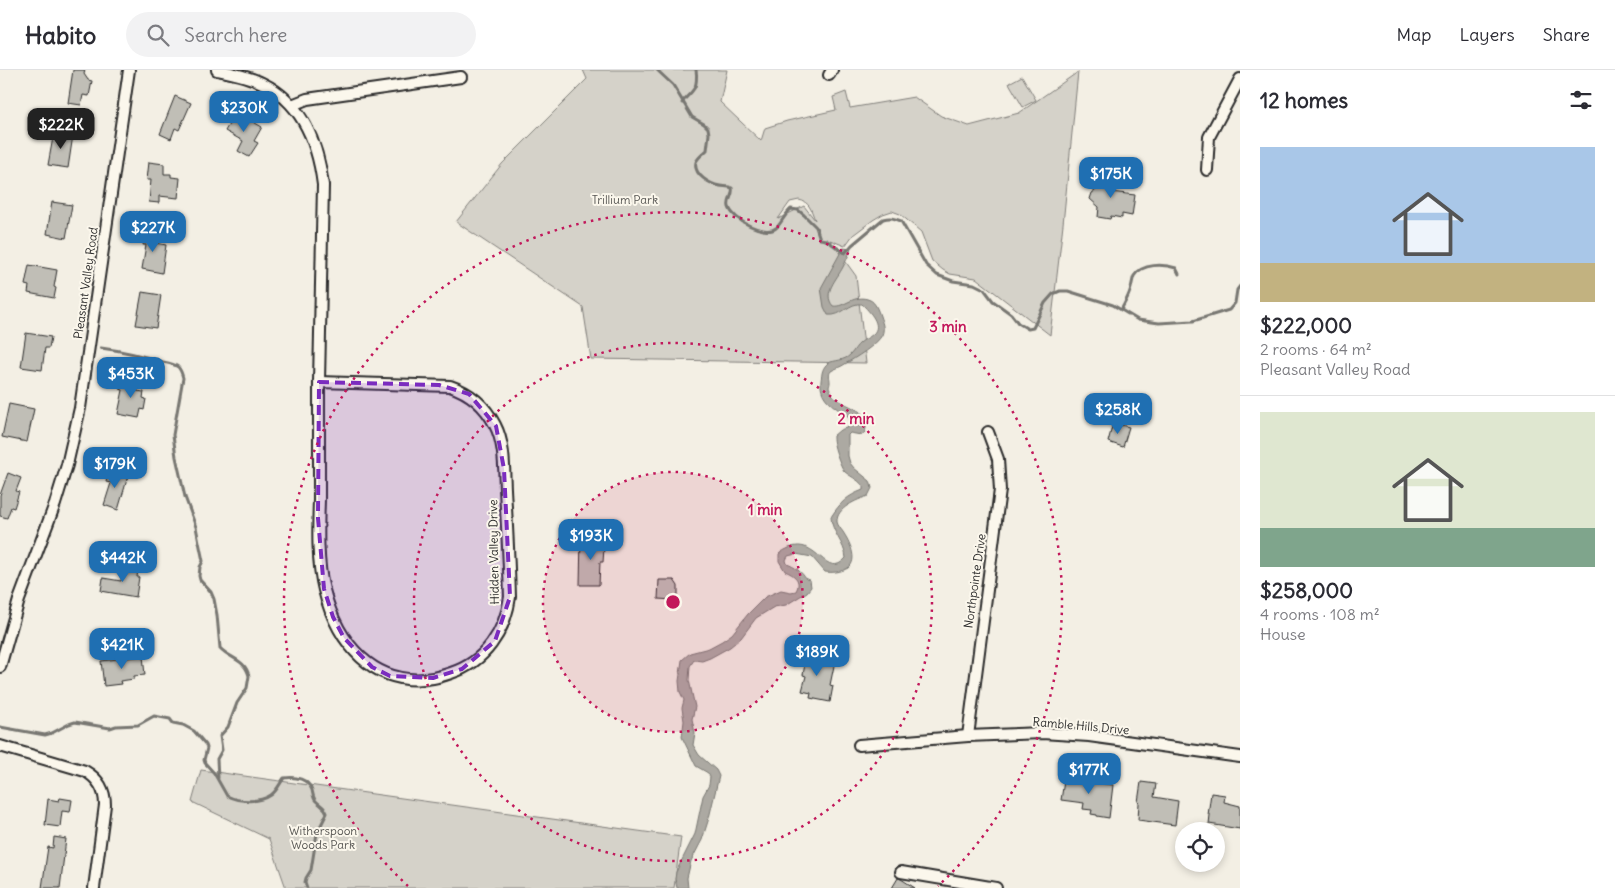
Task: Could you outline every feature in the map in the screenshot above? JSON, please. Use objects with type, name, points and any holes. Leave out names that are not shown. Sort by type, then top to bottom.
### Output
[{"type":"street","name":"Pleasant Valley Road","points":[[0,668],[19,600],[65,473],[79,416],[129,70]]},
{"type":"street","name":"Hidden Valley Drive","points":[[217,70],[261,82],[278,92],[292,105],[304,122],[315,146],[321,166],[323,185],[320,382],[320,555],[324,589],[333,618],[344,638],[357,654],[372,667],[390,676],[412,679],[433,678],[462,670],[495,641],[505,620],[510,597],[504,468],[501,442],[496,426],[478,401],[469,394],[450,386],[320,382]]},
{"type":"street","points":[[292,105],[307,99],[461,77]]},
{"type":"street","points":[[1207,170],[1209,137],[1240,79]]},
{"type":"street","name":"Northpointe Drive","points":[[968,736],[1000,490],[998,459],[988,432]]},
{"type":"street","name":"Ramble Hills Drive","points":[[858,745],[968,736],[1042,733],[1089,736],[1240,757]]},
{"type":"street","points":[[0,746],[85,771],[100,784],[105,796],[105,805],[94,888]]},
{"type":"street","points":[[901,872],[996,888]]},
{"type":"highlighted area","points":[[319,382],[439,385],[469,394],[496,426],[504,469],[510,597],[495,641],[462,669],[433,678],[390,676],[372,667],[344,638],[333,617],[324,589],[318,518]]},
{"type":"green space","name":"Trillium Park","points":[[583,70],[727,70],[720,102],[761,141],[765,128],[836,110],[833,97],[846,92],[850,108],[914,97],[941,116],[969,126],[1019,113],[1078,72],[1050,335],[976,278],[950,274],[943,270],[932,261],[921,232],[900,214],[892,211],[873,220],[853,235],[845,246],[830,240],[856,276],[866,363],[591,359],[583,307],[456,222],[502,164],[587,79]],"holes":[[[803,201],[810,207],[815,220],[804,206],[778,219],[790,202]]]},
{"type":"green space","points":[[1022,76],[1036,100],[1023,107],[1009,83]]},
{"type":"green space","name":"Witherspoon Woods Park","points":[[201,770],[681,837],[674,888],[286,888],[269,839],[192,802]]},
{"type":"shaded area","points":[[843,248],[851,249],[832,286],[829,296],[830,301],[833,306],[837,306],[859,298],[870,300],[877,309],[883,330],[882,335],[871,347],[831,371],[829,375],[829,388],[840,401],[861,412],[865,418],[867,425],[864,434],[850,433],[848,435],[848,456],[854,468],[870,481],[872,488],[868,496],[848,505],[838,517],[837,523],[848,540],[853,555],[853,560],[848,568],[837,572],[825,572],[812,557],[796,554],[788,556],[787,564],[810,580],[811,587],[807,592],[786,605],[774,607],[756,618],[741,638],[730,647],[702,661],[694,660],[690,666],[689,680],[695,707],[692,719],[695,733],[693,745],[699,755],[716,770],[719,776],[702,840],[691,861],[687,878],[688,888],[677,888],[676,872],[695,834],[703,796],[709,785],[710,777],[708,773],[696,766],[682,737],[684,721],[682,708],[684,700],[680,692],[679,681],[682,660],[690,653],[709,648],[732,634],[765,597],[781,590],[796,591],[798,581],[785,571],[779,561],[779,554],[782,551],[799,546],[807,548],[833,564],[839,564],[846,558],[833,527],[831,517],[844,500],[863,490],[863,486],[844,471],[838,459],[833,436],[840,430],[849,427],[849,417],[829,402],[821,388],[821,381],[823,369],[826,365],[848,357],[863,340],[873,334],[876,330],[876,322],[862,304],[853,305],[833,315],[828,315],[824,307],[821,288]]},
{"type":"building","points":[[73,70],[85,70],[84,74],[88,80],[92,81],[89,96],[83,95],[81,105],[68,103]]},
{"type":"building","points":[[175,96],[191,103],[179,130],[175,128],[171,139],[160,134]]},
{"type":"building","points":[[236,112],[262,127],[254,141],[258,143],[249,157],[238,151],[243,141],[225,131]]},
{"type":"building","points":[[54,132],[73,135],[68,168],[48,165]]},
{"type":"building","points":[[149,162],[164,164],[164,174],[171,174],[171,177],[180,178],[178,198],[159,196],[159,203],[149,202],[151,180],[147,180]]},
{"type":"building","points":[[1098,172],[1113,174],[1111,192],[1135,195],[1132,216],[1122,214],[1122,218],[1111,216],[1110,219],[1098,217],[1099,207],[1090,199],[1095,191]]},
{"type":"building","points":[[52,202],[72,205],[66,238],[47,234]]},
{"type":"building","points":[[145,230],[158,232],[156,243],[166,245],[162,273],[142,269],[146,245],[143,245]]},
{"type":"building","points":[[29,265],[57,270],[54,298],[28,293],[29,286],[25,285]]},
{"type":"building","points":[[142,292],[161,295],[156,328],[136,325]]},
{"type":"building","points":[[26,333],[51,337],[49,348],[45,348],[42,370],[21,367]]},
{"type":"building","points":[[123,378],[139,381],[137,391],[144,392],[143,398],[146,399],[144,410],[141,409],[139,418],[118,414],[123,390],[120,389]]},
{"type":"building","points":[[9,404],[34,409],[27,442],[2,437]]},
{"type":"building","points":[[1113,423],[1129,427],[1123,447],[1108,442]]},
{"type":"building","points":[[109,470],[128,476],[118,510],[104,505],[111,483],[106,482]]},
{"type":"building","points":[[8,473],[21,478],[16,491],[19,492],[14,508],[11,507],[7,518],[0,516],[0,495]]},
{"type":"building","points":[[581,536],[599,536],[598,548],[604,548],[603,562],[600,562],[599,585],[580,585]]},
{"type":"building","points":[[123,567],[138,569],[137,577],[139,577],[136,597],[101,591],[103,578],[121,581]]},
{"type":"building","points":[[659,580],[674,580],[678,586],[678,596],[673,600],[658,599]]},
{"type":"building","points":[[798,653],[835,661],[830,685],[833,686],[830,702],[810,698],[811,693],[802,691],[806,676],[803,675],[805,664],[796,662]]},
{"type":"building","points":[[143,656],[145,675],[134,676],[134,679],[120,681],[121,684],[104,686],[101,661]]},
{"type":"building","points":[[1065,775],[1078,777],[1077,780],[1113,785],[1109,818],[1091,814],[1092,810],[1083,809],[1084,803],[1061,800]]},
{"type":"building","points":[[1141,782],[1156,784],[1154,797],[1178,801],[1175,825],[1138,820]]},
{"type":"building","points":[[1211,793],[1225,795],[1224,802],[1240,806],[1240,829],[1225,827],[1225,822],[1209,822],[1210,815],[1208,815]]},
{"type":"building","points":[[60,798],[72,800],[70,812],[62,811],[60,827],[45,825],[48,799],[59,801]]},
{"type":"building","points":[[54,837],[66,839],[60,888],[42,888],[48,847],[53,848]]},
{"type":"building","points":[[898,878],[901,879],[915,888],[892,888]]},
{"type":"waterway","points":[[657,70],[673,85],[692,117],[708,128],[707,150],[696,162],[697,171],[703,178],[712,183],[732,188],[729,202],[732,212],[743,222],[757,229],[771,230],[776,228],[791,209],[798,210],[816,227],[820,239],[826,240],[845,253],[883,219],[899,220],[926,265],[937,275],[953,281],[974,284],[984,289],[993,301],[1011,314],[1018,323],[1028,329],[1033,328],[1045,303],[1053,294],[1060,291],[1068,291],[1113,305],[1138,320],[1159,323],[1193,321],[1229,310],[1235,303],[1237,290],[1240,286]]},
{"type":"waterway","points":[[682,103],[694,88],[696,70]]},
{"type":"waterway","points":[[1121,310],[1129,294],[1134,276],[1142,269],[1166,266],[1176,268],[1179,274]]},
{"type":"waterway","points":[[101,348],[117,350],[173,364],[179,368],[183,378],[173,435],[185,497],[196,527],[203,561],[199,576],[214,599],[220,648],[241,663],[249,676],[247,688],[237,703],[228,727],[220,736],[222,750],[217,759],[218,778]]},
{"type":"waterway","points":[[0,727],[45,735],[75,722],[110,728],[138,725],[154,716],[170,719],[173,723],[183,725],[194,731],[206,745],[205,763],[214,773],[227,796],[243,800],[261,799],[273,793],[284,778],[293,777],[305,781],[310,786],[315,800],[327,813],[317,833],[311,870],[305,882],[307,888]]}]
